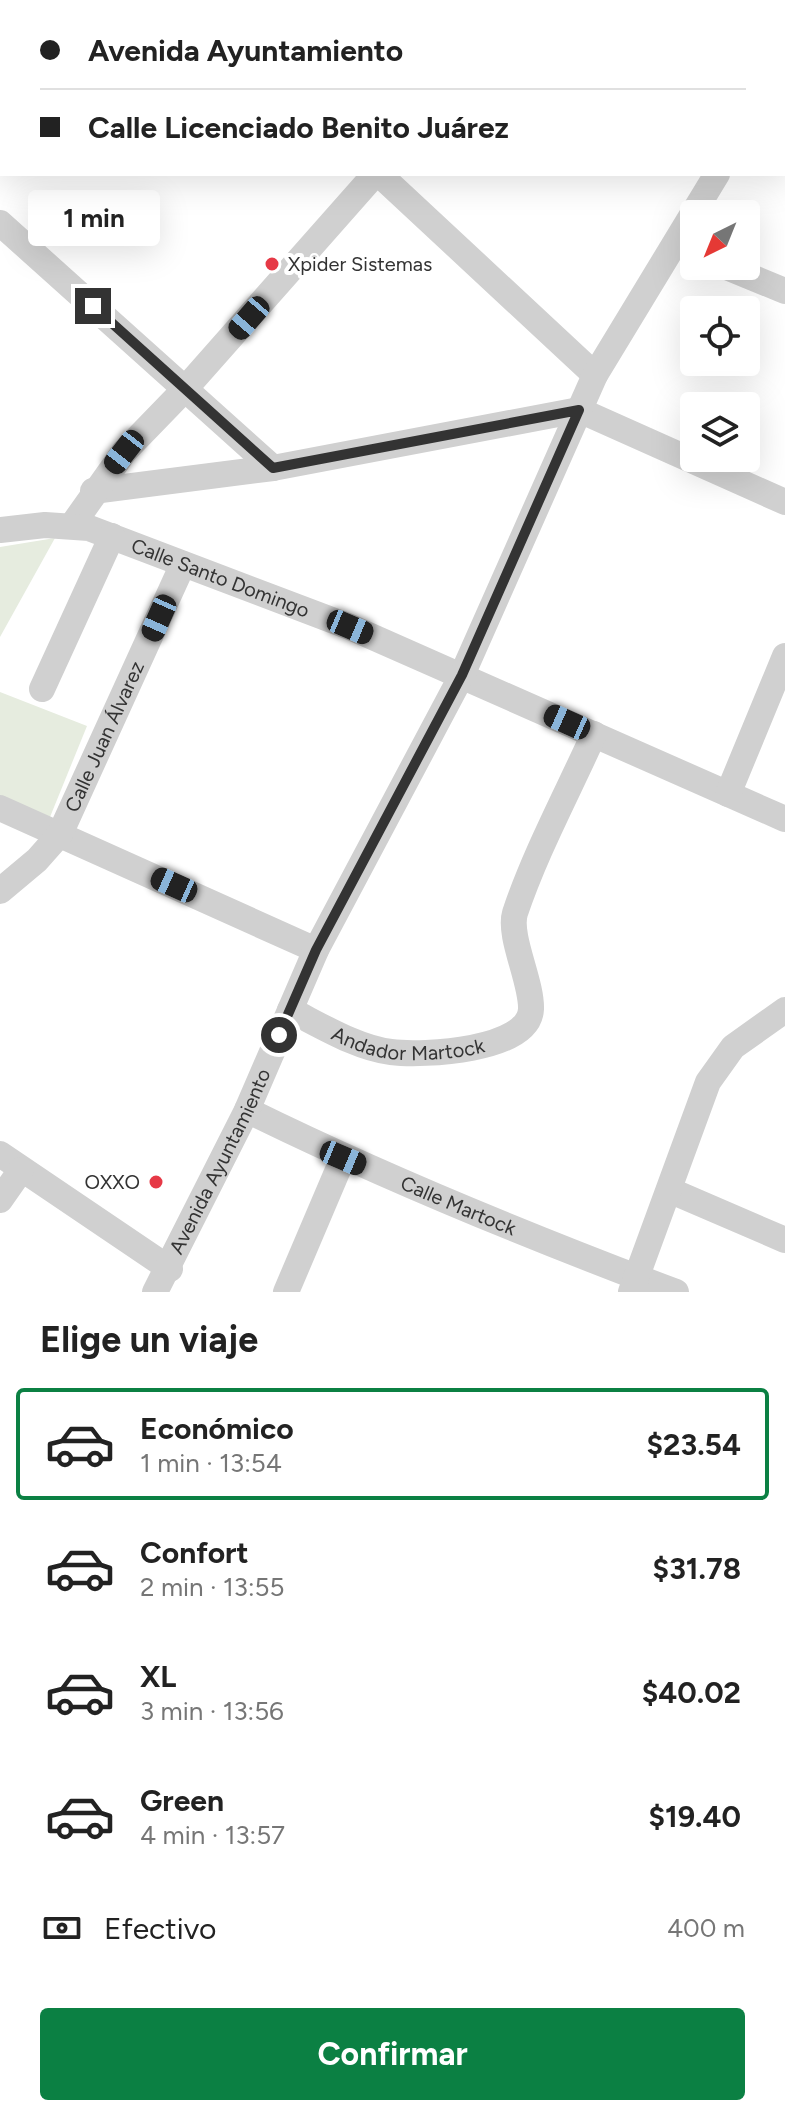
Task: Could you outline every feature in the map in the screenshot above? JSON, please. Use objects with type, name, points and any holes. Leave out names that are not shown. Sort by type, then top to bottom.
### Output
[{"type":"street","points":[[73,524],[93,491],[124,452],[185,389],[375,176]]},
{"type":"street","points":[[379,176],[595,375]]},
{"type":"street","name":"Avenida Ayuntamiento","points":[[706,200],[716,176]]},
{"type":"street","points":[[0,223],[273,468]]},
{"type":"street","name":"Avenida Ayuntamiento","points":[[155,1292],[170,1269],[247,1110],[316,950],[462,675],[595,375],[680,256]]},
{"type":"street","points":[[758,280],[785,291]]},
{"type":"street","points":[[93,491],[273,468],[579,410],[785,502]]},
{"type":"street","name":"Calle Santo Domingo","points":[[0,530],[73,524],[112,536],[350,627],[785,819]]},
{"type":"street","points":[[42,689],[112,536]]},
{"type":"street","name":"Calle Juan Álvarez","points":[[0,891],[37,860],[60,834],[183,564]]},
{"type":"street","points":[[728,794],[785,656]]},
{"type":"street","name":"Andador Martock","points":[[290,1010],[337,1033],[390,1052],[481,1047],[514,1037],[527,1024],[531,1008],[514,917],[594,734]]},
{"type":"street","points":[[0,808],[316,950]]},
{"type":"street","points":[[634,1285],[708,1082],[733,1047],[785,1010]]},
{"type":"street","name":"Calle Martock","points":[[247,1110],[343,1158],[634,1285],[676,1292]]},
{"type":"street","points":[[0,1154],[170,1269]]},
{"type":"street","points":[[286,1292],[343,1158]]},
{"type":"street","points":[[0,1200],[21,1170]]},
{"type":"street","points":[[669,1190],[785,1240]]},
{"type":"shaded area","points":[[55,538],[0,637],[0,547]]},
{"type":"shaded area","points":[[0,692],[87,726],[50,817],[0,796]]},
{"type":"place","name":"Xpider Sistemas","points":[[272,264]]},
{"type":"place","name":"OXXO","points":[[156,1182]]},
{"type":"route","points":[[93,306],[273,468],[579,410],[462,675],[316,950],[279,1035]]}]
